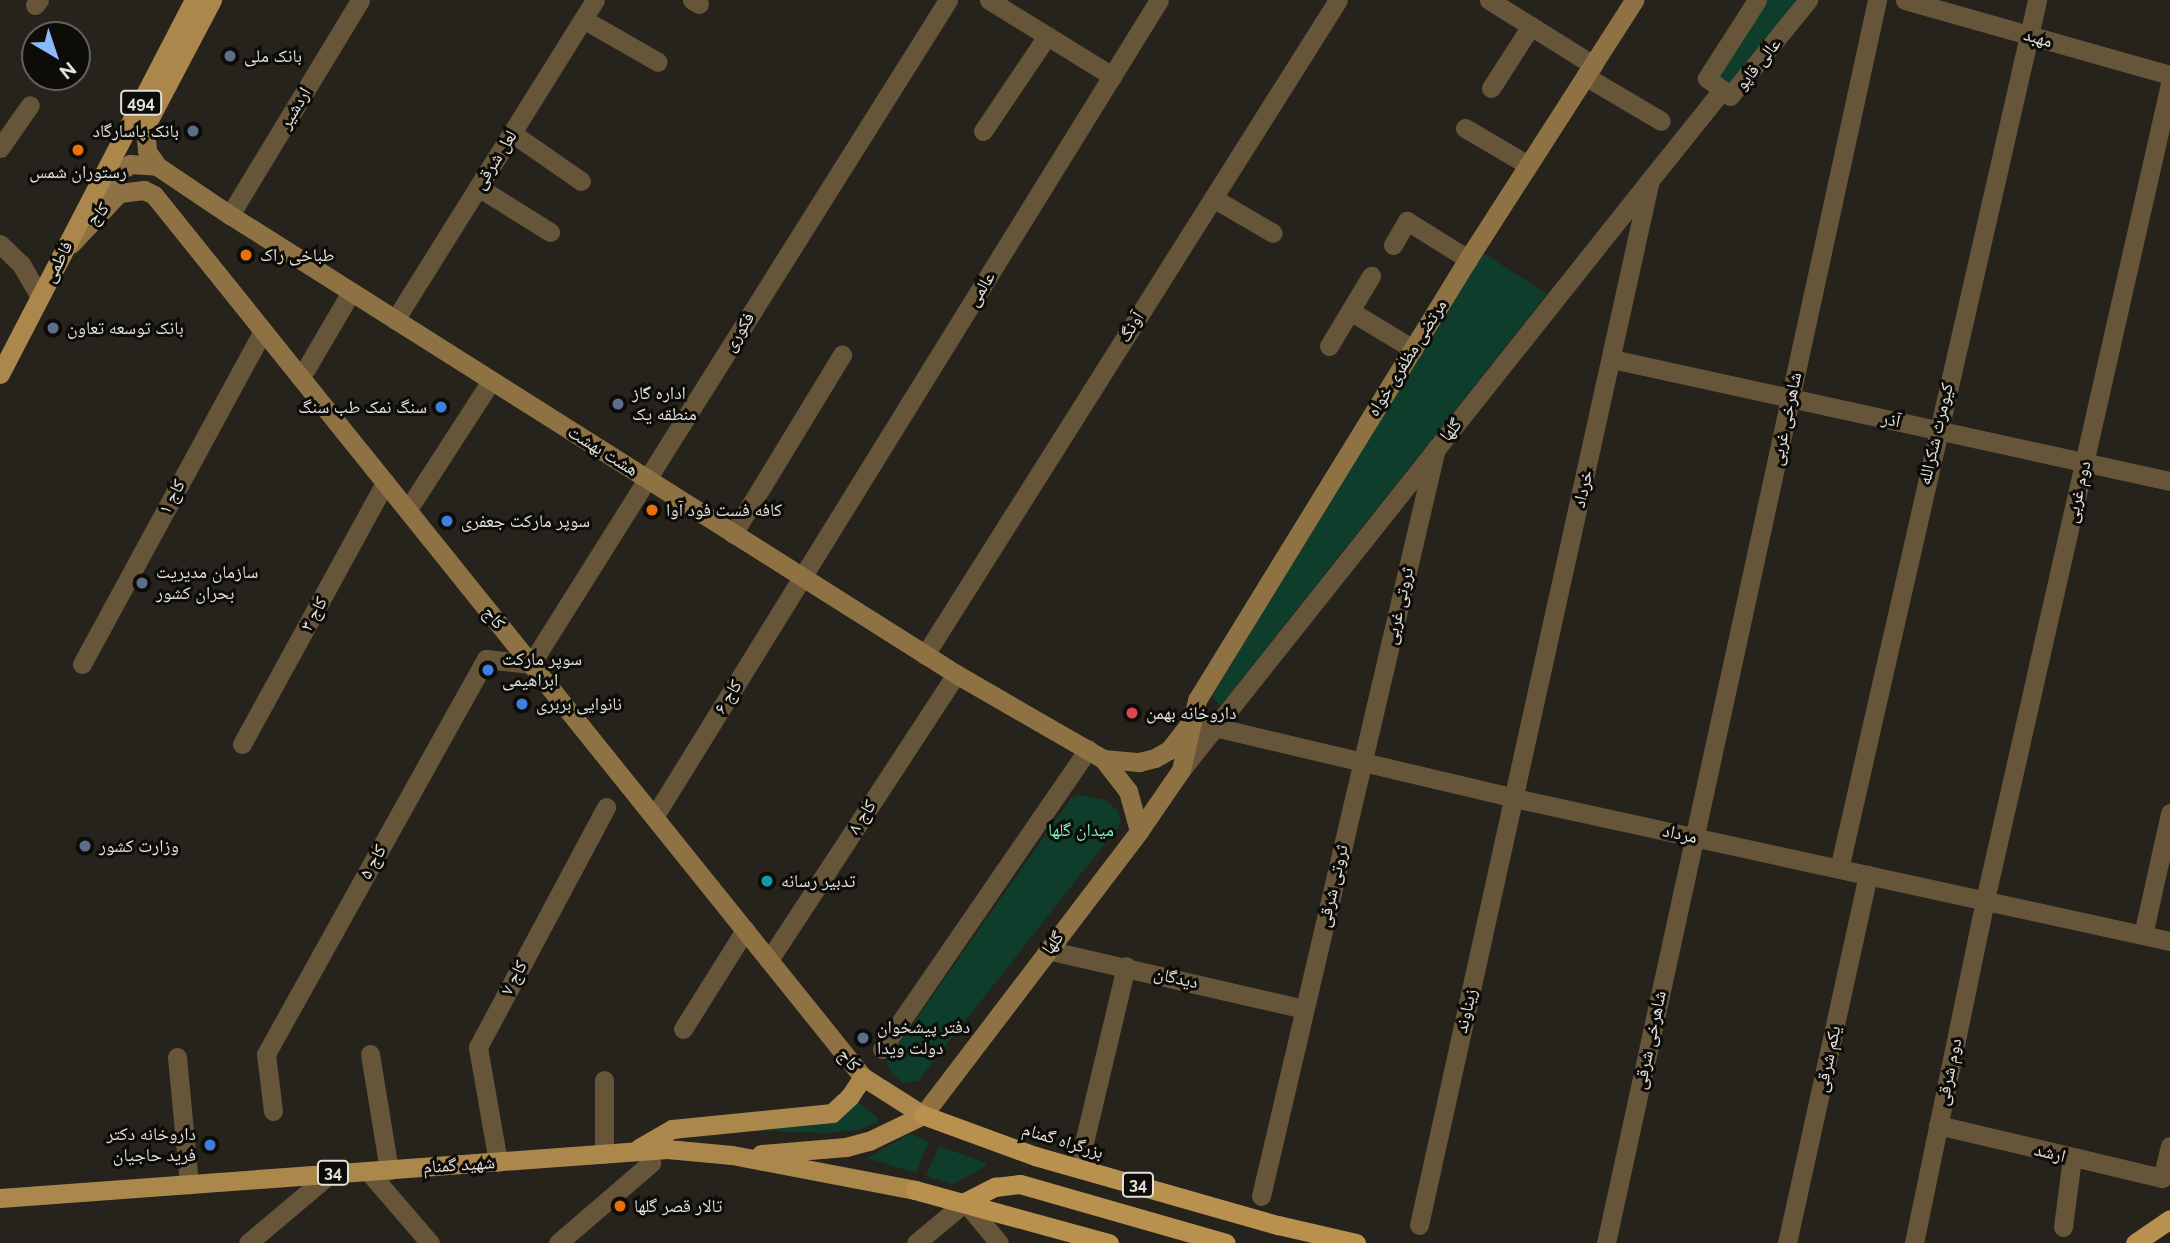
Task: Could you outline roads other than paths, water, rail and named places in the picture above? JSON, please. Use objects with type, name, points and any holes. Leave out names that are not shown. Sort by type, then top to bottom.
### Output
[{"type":"highway","name":"بزرگراه گمنام","points":[[923,1115],[1035,1156],[1356,1243]]},
{"type":"highway","points":[[965,1202],[995,1187],[1020,1184],[1226,1243]]},
{"type":"highway","name":"34","points":[[915,1190],[1109,1243]]},
{"type":"highway","points":[[2135,1243],[2170,1219]]},
{"type":"main road","name":"فاطمی","points":[[0,374],[194,0]]},
{"type":"main road","name":"494","points":[[157,166],[147,151],[145,127],[212,0]]},
{"type":"main road","name":"مرتضی مظفری خواه","points":[[1191,722],[1197,700],[1468,259],[1634,0]]},
{"type":"main road","points":[[63,253],[111,177],[130,164],[157,166]]},
{"type":"main road","name":"هشت بهشت","points":[[157,166],[230,215],[925,655],[1096,754],[1128,790],[1139,831]]},
{"type":"main road","name":"کاج","points":[[63,253],[119,193],[144,190],[154,195],[863,1077],[923,1115]]},
{"type":"main road","points":[[1096,754],[1132,762],[1154,758],[1169,750],[1191,722]]},
{"type":"main road","name":"گلها","points":[[923,1115],[1139,831],[1181,770],[1191,722]]},
{"type":"main road","points":[[632,1152],[672,1129],[832,1113],[850,1096],[863,1077]]},
{"type":"main road","name":"34","points":[[732,1155],[846,1147],[869,1141],[923,1115]]},
{"type":"main road","name":"شهید گمنام","points":[[0,1198],[667,1149],[732,1155],[915,1190]]},
{"type":"street","name":"اردشیر","points":[[230,215],[359,0]]},
{"type":"street","name":"لعل شرقی","points":[[395,320],[595,0]]},
{"type":"street","name":"فکوری","points":[[531,664],[948,0]]},
{"type":"street","points":[[989,0],[1112,76]]},
{"type":"street","name":"عالمی","points":[[802,577],[1159,0]]},
{"type":"street","name":"آونگ","points":[[925,655],[1338,0]]},
{"type":"street","name":"عالی قاپو","points":[[1757,0],[1707,78],[1732,95],[1808,0]]},
{"type":"street","name":"شاهرخی غربی","points":[[1695,837],[1877,0]]},
{"type":"street","name":"مهبد","points":[[1905,0],[2170,75]]},
{"type":"street","name":"کیومرث شکرالله","points":[[1839,869],[2036,0]]},
{"type":"street","points":[[1491,1],[1531,26],[1661,121]]},
{"type":"street","points":[[583,19],[658,62]]},
{"type":"street","points":[[1492,88],[1531,26]]},
{"type":"street","points":[[983,131],[1047,36]]},
{"type":"street","name":"دوم غربی","points":[[1985,900],[2170,84]]},
{"type":"street","name":"گلها","points":[[1181,770],[1722,90]]},
{"type":"street","points":[[0,148],[30,105]]},
{"type":"street","points":[[1465,128],[1528,165]]},
{"type":"street","points":[[512,133],[581,181]]},
{"type":"street","name":"خرداد","points":[[1514,798],[1650,180]]},
{"type":"street","points":[[478,187],[550,232]]},
{"type":"street","points":[[1213,198],[1273,233]]},
{"type":"street","points":[[1393,245],[1406,221],[1468,259]]},
{"type":"street","points":[[5,248],[40,297]]},
{"type":"street","points":[[1329,346],[1371,276]]},
{"type":"street","points":[[306,369],[351,292]]},
{"type":"street","points":[[1350,311],[1413,349]]},
{"type":"street","name":"کاج ۱","points":[[82,664],[263,331]]},
{"type":"street","points":[[733,534],[842,355]]},
{"type":"street","name":"آذر","points":[[1612,359],[2170,481]]},
{"type":"street","points":[[412,503],[491,381]]},
{"type":"street","name":"ثروتی غربی","points":[[1362,763],[1436,448]]},
{"type":"street","name":"کاج ۳","points":[[242,744],[386,483]]},
{"type":"street","name":"کاج ۶","points":[[654,817],[802,577]]},
{"type":"street","name":"کاج ۵","points":[[273,1111],[266,1054],[486,659],[531,664]]},
{"type":"street","name":"کاج ۸","points":[[769,960],[956,674]]},
{"type":"street","name":"مرداد","points":[[1191,722],[1514,798],[2170,941]]},
{"type":"street","points":[[882,1049],[1096,754]]},
{"type":"street","name":"ثروتی شرقی","points":[[1261,1196],[1362,763]]},
{"type":"street","name":"زیناوند","points":[[1419,1225],[1514,798]]},
{"type":"street","name":"کاج ۷","points":[[498,1162],[478,1047],[606,807]]},
{"type":"street","points":[[2143,935],[2170,813]]},
{"type":"street","name":"شاهرخی شرقی","points":[[1606,1243],[1695,837]]},
{"type":"street","name":"یکم شرقی","points":[[1787,1243],[1868,875]]},
{"type":"street","name":"دوم شرقی","points":[[1914,1243],[1985,900]]},
{"type":"street","points":[[683,1029],[745,930]]},
{"type":"street","name":"دیدگان","points":[[1047,950],[1304,1009]]},
{"type":"street","points":[[1082,1151],[1126,966]]},
{"type":"street","points":[[370,1054],[390,1170]]},
{"type":"street","points":[[177,1057],[188,1184]]},
{"type":"street","points":[[604,1080],[604,1154]]},
{"type":"street","name":"ارشد","points":[[1938,1125],[2162,1178],[2170,1146]]},
{"type":"street","points":[[2063,1227],[2072,1158]]},
{"type":"street","points":[[558,1243],[651,1163]]},
{"type":"street","points":[[368,1171],[430,1243]]},
{"type":"street","points":[[248,1243],[330,1174]]},
{"type":"street","points":[[916,1243],[965,1202],[999,1243]]},
{"type":"place","name":"بانک ملی","points":[[230,56]]},
{"type":"place","name":"بانک پاسارگاد","points":[[193,131]]},
{"type":"place","name":"رستوران شمس","points":[[78,150]]},
{"type":"place","name":"طباخی راک","points":[[246,255]]},
{"type":"place","name":"بانک توسعه تعاون","points":[[53,328]]},
{"type":"place","name":"اداره گاز منطقه یک","points":[[618,404]]},
{"type":"place","name":"سنگ نمک طب سنگ","points":[[441,407]]},
{"type":"place","name":"کافه فست فود آوا","points":[[652,510]]},
{"type":"place","name":"سوپر مارکت جعفری","points":[[447,521]]},
{"type":"place","name":"سازمان مدیریت بحران کشور","points":[[142,583]]},
{"type":"place","name":"سوپر مارکت ابراهیمی","points":[[488,670]]},
{"type":"place","name":"نانوایی بربری","points":[[522,704]]},
{"type":"place","name":"داروخانه بهمن","points":[[1132,713]]},
{"type":"place","name":"وزارت کشور","points":[[85,846]]},
{"type":"place","name":"تدبیر رسانه","points":[[767,881]]},
{"type":"place","name":"دفتر پیشخوان دولت ویدا","points":[[863,1038]]},
{"type":"place","name":"داروخانه دکتر فرید حاجیان","points":[[210,1145]]},
{"type":"place","name":"تالار قصر گلها","points":[[620,1206]]},
{"type":"park label","name":"میدان گلها","points":[[1081,830]]}]
